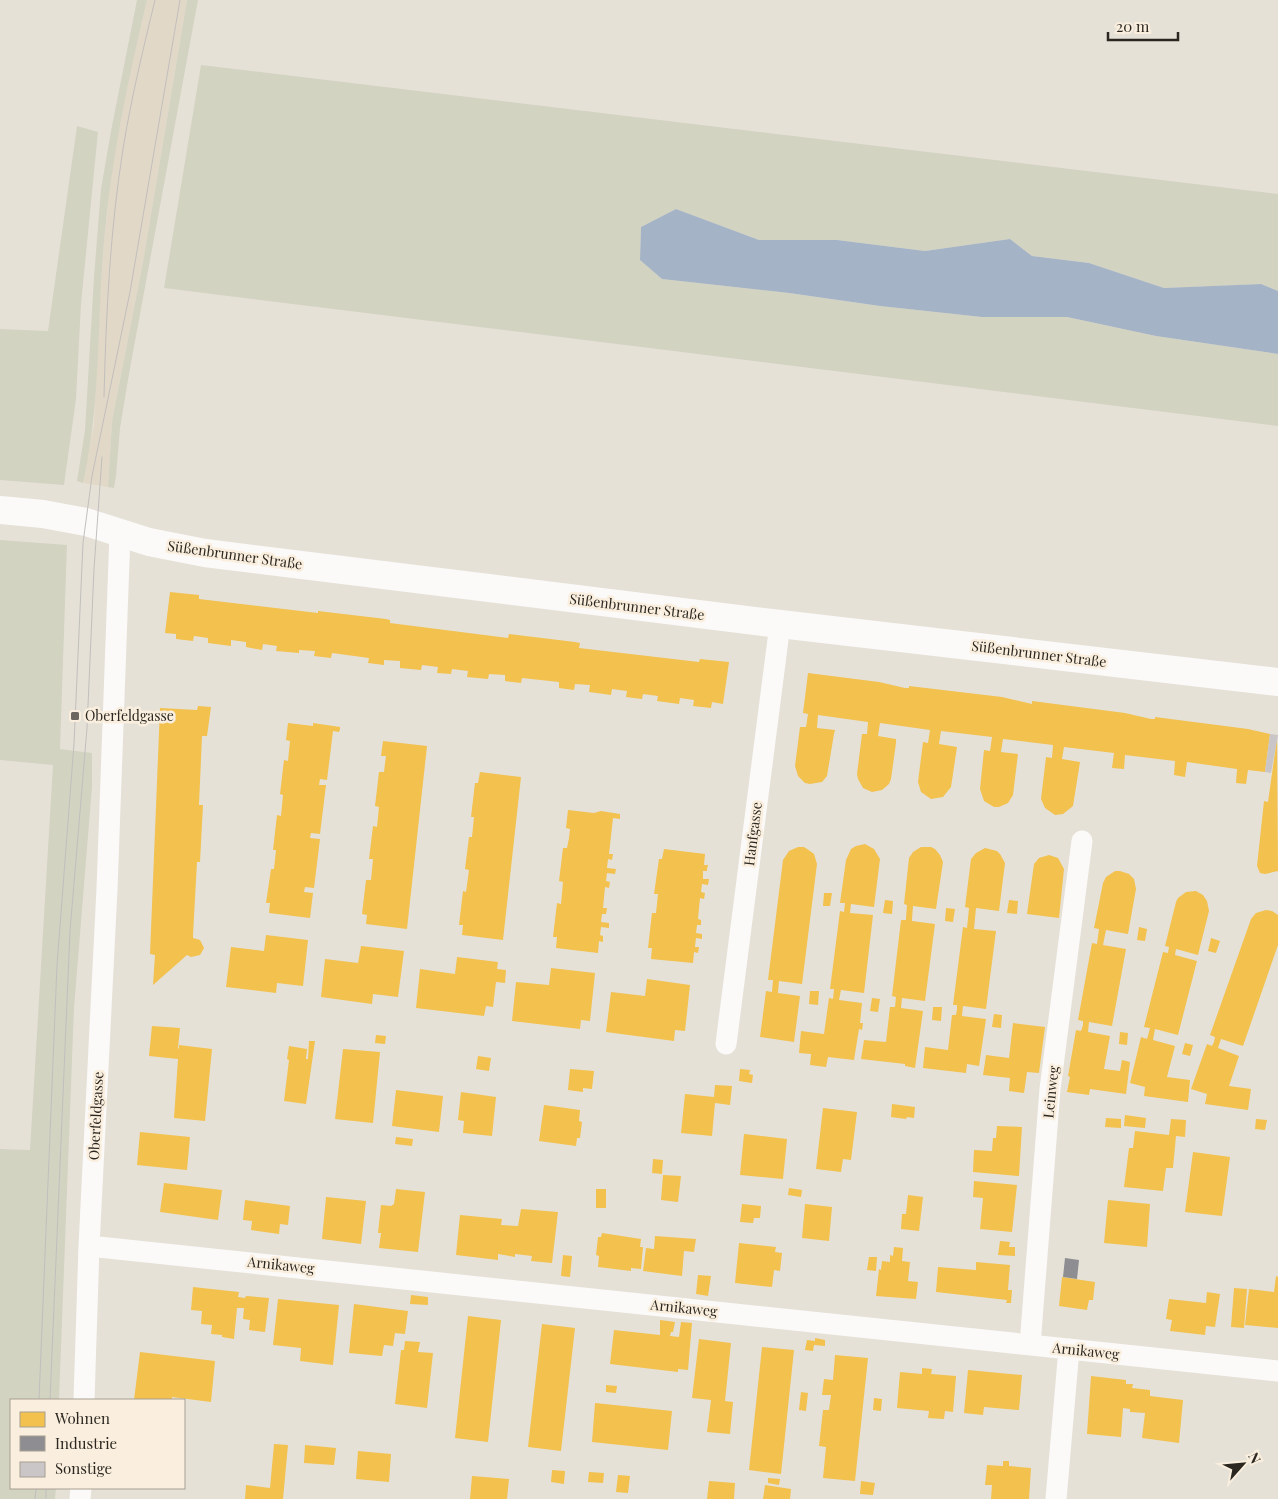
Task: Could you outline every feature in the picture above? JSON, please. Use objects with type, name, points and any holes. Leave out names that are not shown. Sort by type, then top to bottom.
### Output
[{"type":"street","name":"Süßenbrunner Straße","points":[[0,510],[68,518],[149,542],[205,553],[780,624],[1278,682]]},
{"type":"street","name":"Oberfeldgasse","points":[[84,1399],[89,1246],[107,889],[120,533]]},
{"type":"street","name":"Hanfgasse","points":[[726,1044],[780,624]]},
{"type":"street","name":"Leinweg","points":[[1030,1345],[1050,1088],[1082,841]]},
{"type":"street","name":"Arnikaweg","points":[[89,1246],[1278,1371]]},
{"type":"street","points":[[1056,1499],[1069,1349]]},
{"type":"shaded area","points":[[147,0],[187,0],[143,262],[112,421],[108,487],[83,483],[94,424],[104,242],[113,161],[132,63]]},
{"type":"green space","points":[[137,0],[147,0],[127,90],[107,211],[96,393],[89,453],[83,483],[77,481],[85,430],[101,189]]},
{"type":"green space","points":[[187,0],[198,0],[129,374],[120,428],[114,488],[108,487],[112,421],[143,262]]},
{"type":"green space","points":[[201,65],[1278,194],[1278,291],[1261,284],[1164,288],[1089,263],[1032,256],[1010,239],[925,251],[837,240],[759,240],[676,209],[641,227],[640,260],[662,279],[982,317],[1067,317],[1156,336],[1278,354],[1278,426],[164,288]]},
{"type":"green space","points":[[77,126],[98,132],[81,304],[76,399],[64,485],[0,480],[0,329],[48,331]]},
{"type":"green space","points":[[0,540],[67,545],[60,749],[92,753],[92,787],[74,1008],[59,1399],[10,1399],[10,1489],[56,1489],[55,1499],[0,1499],[0,1149],[30,1150],[53,765],[0,760]]},
{"type":"water","points":[[676,209],[759,240],[837,240],[925,251],[1010,239],[1032,256],[1089,263],[1164,288],[1261,284],[1278,291],[1278,354],[1156,336],[1067,317],[982,317],[662,279],[640,260],[641,227]]},
{"type":"building: Wohnen","points":[[170,592],[199,595],[199,599],[386,619],[390,620],[390,623],[508,638],[509,634],[575,642],[580,643],[579,648],[699,662],[700,659],[729,662],[723,704],[712,702],[711,708],[693,706],[694,700],[680,698],[679,704],[657,701],[658,696],[643,694],[642,699],[626,697],[627,691],[612,689],[611,695],[589,692],[590,685],[575,684],[574,690],[559,688],[559,682],[522,678],[521,683],[505,681],[505,675],[489,674],[488,679],[467,677],[468,671],[452,669],[451,674],[437,673],[438,667],[422,665],[421,670],[400,668],[400,661],[384,660],[384,665],[368,663],[369,658],[332,653],[331,658],[314,656],[315,651],[299,650],[299,653],[276,651],[277,646],[263,644],[262,650],[246,647],[246,642],[231,640],[231,646],[208,643],[208,638],[194,636],[193,641],[176,639],[176,634],[165,633]]},
{"type":"building: Wohnen","points":[[808,673],[879,682],[905,688],[909,688],[909,686],[1002,697],[1032,704],[1032,701],[1125,713],[1151,719],[1155,719],[1155,717],[1248,729],[1270,734],[1265,772],[1248,770],[1246,784],[1236,783],[1237,769],[1187,762],[1185,777],[1174,775],[1175,761],[1125,755],[1124,769],[1112,768],[1114,753],[1064,747],[1062,759],[1080,762],[1073,806],[1063,814],[1055,815],[1045,808],[1041,799],[1046,757],[1052,758],[1053,745],[1003,739],[1001,752],[1018,754],[1013,795],[1008,803],[994,807],[984,801],[980,789],[984,750],[990,751],[992,737],[941,731],[939,744],[957,747],[951,787],[943,797],[931,799],[921,792],[918,782],[923,742],[928,743],[930,730],[880,723],[878,736],[896,739],[896,743],[889,784],[882,790],[872,792],[863,788],[857,774],[862,734],[867,734],[868,722],[818,715],[817,728],[835,730],[827,776],[822,782],[805,783],[798,776],[795,766],[800,727],[806,727],[808,714],[803,713]]},
{"type":"building: Wohnen","points":[[198,706],[211,707],[207,736],[202,736],[199,805],[203,805],[200,862],[197,862],[193,935],[193,938],[200,940],[204,948],[200,955],[191,957],[187,955],[153,985],[155,955],[150,954],[160,708],[197,710]]},
{"type":"building: Wohnen","points":[[288,723],[313,726],[313,723],[340,727],[339,732],[333,731],[327,780],[320,779],[319,785],[326,785],[320,834],[311,833],[310,838],[320,839],[314,888],[305,887],[304,892],[313,893],[310,918],[269,913],[270,903],[266,903],[271,869],[274,869],[276,850],[273,850],[277,815],[281,816],[283,795],[280,794],[284,760],[288,761],[290,741],[286,740]]},
{"type":"building: Wohnen","points":[[1277,738],[1278,871],[1265,874],[1260,873],[1257,866],[1264,801],[1268,802]]},
{"type":"building: Wohnen","points":[[383,741],[427,746],[407,929],[366,924],[367,915],[362,914],[366,880],[371,880],[373,859],[369,859],[373,826],[377,827],[379,807],[375,806],[379,772],[384,772],[386,756],[381,756]]},
{"type":"building: Wohnen","points":[[480,772],[521,777],[503,940],[462,935],[463,925],[459,925],[463,891],[466,892],[469,870],[465,869],[469,837],[472,837],[474,817],[471,817],[475,783],[478,783]]},
{"type":"building: Wohnen","points":[[568,810],[594,813],[601,811],[620,814],[620,819],[613,818],[609,854],[613,854],[612,860],[608,859],[607,868],[616,869],[615,874],[607,873],[606,881],[610,882],[609,888],[605,887],[603,908],[607,908],[606,914],[602,914],[601,922],[609,923],[609,928],[601,927],[600,935],[603,936],[603,942],[599,941],[598,953],[556,948],[557,937],[553,937],[557,903],[561,904],[563,882],[559,881],[563,848],[567,848],[569,838],[570,829],[566,828]]},
{"type":"building: Wohnen","points":[[865,844],[874,849],[880,859],[874,907],[851,904],[850,913],[873,915],[864,993],[841,990],[839,1000],[862,1003],[860,1023],[863,1023],[862,1030],[859,1029],[854,1060],[828,1057],[826,1067],[810,1065],[811,1054],[799,1053],[801,1031],[824,1034],[829,998],[833,999],[834,989],[830,989],[840,911],[844,912],[845,903],[840,903],[846,860],[851,849]]},
{"type":"building: Wohnen","points":[[798,847],[804,847],[814,854],[817,864],[802,984],[779,981],[778,993],[800,996],[794,1042],[760,1037],[766,991],[772,992],[773,980],[768,980],[783,860],[789,851]]},
{"type":"building: Wohnen","points":[[921,847],[935,849],[943,862],[936,909],[913,906],[912,921],[935,924],[925,1001],[902,998],[901,1008],[923,1011],[915,1068],[905,1066],[905,1064],[861,1059],[864,1040],[886,1042],[890,1007],[895,1007],[896,997],[892,996],[901,920],[906,920],[907,905],[904,904],[909,858],[913,852]]},
{"type":"building: Wohnen","points":[[985,848],[997,851],[1005,863],[999,911],[976,908],[974,929],[996,931],[986,1009],[963,1006],[962,1016],[986,1019],[979,1066],[967,1064],[966,1073],[923,1068],[925,1047],[948,1050],[952,1015],[956,1015],[957,1009],[957,1005],[953,1005],[963,927],[967,928],[969,908],[965,907],[971,859],[976,853]]},
{"type":"building: Wohnen","points":[[664,849],[705,854],[704,865],[708,865],[707,871],[703,871],[703,879],[709,879],[708,885],[702,884],[701,892],[705,893],[704,899],[700,898],[698,919],[701,920],[701,925],[697,925],[696,933],[702,934],[702,939],[696,938],[695,947],[699,947],[698,953],[694,952],[693,963],[651,959],[652,948],[648,948],[652,913],[656,913],[658,894],[654,894],[659,859],[662,859]]},
{"type":"building: Wohnen","points":[[1049,855],[1058,858],[1064,869],[1059,918],[1027,914],[1034,864],[1039,858]]},
{"type":"building: Wohnen","points":[[1115,871],[1129,874],[1134,879],[1136,889],[1128,934],[1106,930],[1103,945],[1126,949],[1112,1026],[1089,1022],[1088,1032],[1110,1036],[1104,1069],[1120,1071],[1122,1060],[1130,1062],[1126,1094],[1090,1089],[1089,1095],[1067,1092],[1076,1030],[1081,1031],[1083,1025],[1083,1021],[1078,1020],[1092,943],[1097,944],[1099,929],[1094,928],[1103,883],[1106,877]]},
{"type":"building: Wohnen","points":[[1196,891],[1203,895],[1207,901],[1209,911],[1198,955],[1176,949],[1175,955],[1197,961],[1178,1035],[1155,1029],[1153,1040],[1175,1046],[1167,1077],[1190,1080],[1188,1102],[1144,1096],[1145,1087],[1130,1083],[1141,1037],[1147,1039],[1150,1028],[1144,1027],[1163,952],[1168,953],[1169,947],[1165,946],[1176,902],[1186,892]]},
{"type":"building: Wohnen","points":[[824,893],[832,893],[830,906],[823,906]]},
{"type":"building: Wohnen","points":[[885,900],[893,901],[892,914],[883,913]]},
{"type":"building: Wohnen","points":[[1009,900],[1018,901],[1017,914],[1007,913]]},
{"type":"building: Wohnen","points":[[946,908],[955,909],[953,922],[945,921]]},
{"type":"building: Wohnen","points":[[1266,910],[1278,915],[1278,945],[1243,1046],[1221,1039],[1218,1048],[1239,1056],[1229,1086],[1251,1089],[1248,1110],[1205,1104],[1207,1094],[1191,1089],[1207,1044],[1212,1046],[1214,1042],[1215,1037],[1210,1035],[1251,919],[1256,913]]},
{"type":"building: Wohnen","points":[[1139,927],[1147,929],[1145,941],[1137,940]]},
{"type":"building: Wohnen","points":[[266,935],[308,940],[303,986],[277,983],[276,993],[226,987],[231,947],[264,951]]},
{"type":"building: Wohnen","points":[[1211,938],[1220,941],[1216,953],[1208,951]]},
{"type":"building: Wohnen","points":[[361,946],[404,951],[398,997],[373,994],[372,1004],[321,997],[325,959],[358,963]]},
{"type":"building: Wohnen","points":[[457,957],[498,962],[497,969],[506,970],[505,983],[496,982],[493,1007],[486,1006],[484,1016],[416,1008],[420,969],[455,974]]},
{"type":"building: Wohnen","points":[[551,968],[595,973],[590,1021],[581,1020],[580,1029],[512,1021],[516,982],[549,985]]},
{"type":"building: Wohnen","points":[[647,979],[690,985],[685,1031],[675,1030],[674,1041],[606,1032],[611,992],[645,996]]},
{"type":"building: Wohnen","points":[[810,991],[819,991],[818,1005],[809,1004]]},
{"type":"building: Wohnen","points":[[872,998],[880,999],[878,1012],[870,1011]]},
{"type":"building: Wohnen","points":[[933,1007],[942,1007],[941,1021],[932,1020]]},
{"type":"building: Wohnen","points":[[994,1014],[1002,1015],[1001,1028],[992,1027]]},
{"type":"building: Wohnen","points":[[1013,1023],[1045,1027],[1039,1073],[1027,1072],[1024,1093],[1009,1091],[1010,1078],[983,1075],[986,1055],[1009,1058]]},
{"type":"building: Wohnen","points":[[152,1026],[180,1028],[178,1048],[179,1049],[179,1045],[212,1049],[205,1121],[174,1118],[178,1059],[149,1056]]},
{"type":"building: Wohnen","points":[[1120,1032],[1128,1033],[1127,1045],[1119,1044]]},
{"type":"building: Wohnen","points":[[376,1035],[386,1036],[385,1044],[375,1043]]},
{"type":"building: Wohnen","points":[[309,1041],[315,1041],[306,1104],[284,1101],[289,1046],[307,1049],[306,1059],[308,1059]]},
{"type":"building: Wohnen","points":[[1185,1043],[1193,1045],[1190,1056],[1182,1054]]},
{"type":"building: Wohnen","points":[[343,1049],[380,1052],[373,1123],[335,1119]]},
{"type":"building: Wohnen","points":[[478,1056],[491,1058],[489,1071],[476,1069]]},
{"type":"building: Wohnen","points":[[570,1069],[594,1071],[592,1089],[583,1088],[583,1092],[568,1090]]},
{"type":"building: Wohnen","points":[[740,1069],[750,1070],[749,1074],[753,1075],[752,1083],[739,1081]]},
{"type":"building: Wohnen","points":[[715,1085],[732,1086],[730,1105],[715,1103],[712,1136],[681,1133],[685,1094],[714,1097]]},
{"type":"building: Wohnen","points":[[396,1090],[443,1096],[439,1132],[392,1126]]},
{"type":"building: Wohnen","points":[[461,1092],[496,1097],[492,1136],[463,1133],[464,1121],[458,1120]]},
{"type":"building: Wohnen","points":[[892,1104],[915,1107],[914,1118],[891,1117]]},
{"type":"building: Wohnen","points":[[544,1105],[580,1110],[579,1121],[582,1122],[580,1138],[577,1138],[576,1146],[539,1141]]},
{"type":"building: Wohnen","points":[[823,1108],[857,1112],[851,1160],[843,1159],[841,1172],[816,1169]]},
{"type":"building: Wohnen","points":[[1125,1115],[1146,1118],[1145,1128],[1124,1126]]},
{"type":"building: Wohnen","points":[[1106,1118],[1121,1119],[1121,1128],[1105,1127]]},
{"type":"building: Wohnen","points":[[1171,1119],[1186,1120],[1185,1137],[1176,1136],[1173,1168],[1166,1168],[1163,1191],[1124,1187],[1129,1148],[1133,1148],[1135,1131],[1169,1135]]},
{"type":"building: Wohnen","points":[[1256,1119],[1267,1120],[1265,1130],[1255,1129]]},
{"type":"building: Wohnen","points":[[997,1126],[1022,1127],[1019,1176],[973,1172],[974,1150],[992,1151],[993,1138],[996,1138]]},
{"type":"building: Wohnen","points":[[140,1132],[190,1137],[187,1170],[137,1165]]},
{"type":"building: Wohnen","points":[[744,1134],[787,1139],[783,1179],[740,1175]]},
{"type":"building: Wohnen","points":[[396,1137],[413,1139],[412,1146],[395,1144]]},
{"type":"building: Wohnen","points":[[1193,1152],[1230,1157],[1222,1216],[1185,1212]]},
{"type":"building: Wohnen","points":[[653,1159],[663,1160],[662,1174],[652,1173]]},
{"type":"building: Wohnen","points":[[663,1175],[681,1176],[678,1202],[661,1200]]},
{"type":"building: Wohnen","points":[[974,1181],[1017,1185],[1012,1232],[980,1229],[983,1198],[973,1197]]},
{"type":"building: Wohnen","points":[[164,1183],[222,1190],[218,1220],[160,1212]]},
{"type":"building: Wohnen","points":[[789,1188],[802,1190],[801,1197],[788,1195]]},
{"type":"building: Wohnen","points":[[396,1189],[425,1192],[418,1252],[379,1248],[381,1233],[378,1233],[381,1205],[391,1206],[394,1204]]},
{"type":"building: Wohnen","points":[[596,1189],[606,1189],[606,1208],[596,1208]]},
{"type":"building: Wohnen","points":[[908,1195],[923,1197],[919,1231],[901,1229],[902,1214],[906,1214]]},
{"type":"building: Wohnen","points":[[326,1197],[366,1201],[361,1244],[322,1239]]},
{"type":"building: Wohnen","points":[[245,1200],[290,1206],[288,1225],[280,1224],[279,1234],[251,1230],[252,1221],[243,1220]]},
{"type":"building: Wohnen","points":[[1108,1200],[1150,1204],[1147,1247],[1104,1243]]},
{"type":"building: Wohnen","points":[[742,1204],[761,1206],[760,1218],[754,1218],[753,1223],[740,1222]]},
{"type":"building: Wohnen","points":[[805,1204],[832,1207],[829,1241],[802,1238]]},
{"type":"building: Wohnen","points":[[521,1209],[558,1212],[552,1263],[531,1261],[532,1256],[515,1254],[515,1257],[498,1254],[498,1260],[456,1255],[460,1215],[502,1219],[501,1225],[518,1226]]},
{"type":"building: Wohnen","points":[[602,1233],[641,1239],[640,1247],[643,1247],[641,1269],[631,1268],[631,1271],[598,1267],[599,1256],[596,1255],[598,1237],[601,1237]]},
{"type":"building: Wohnen","points":[[655,1236],[696,1239],[694,1252],[684,1251],[682,1276],[643,1271],[646,1248],[654,1249]]},
{"type":"building: Wohnen","points":[[1000,1241],[1010,1242],[1009,1247],[1015,1247],[1015,1256],[998,1255]]},
{"type":"building: Wohnen","points":[[739,1243],[776,1247],[775,1252],[782,1253],[780,1271],[774,1270],[772,1287],[735,1283]]},
{"type":"building: Wohnen","points":[[894,1247],[903,1248],[902,1261],[910,1262],[908,1281],[918,1282],[916,1299],[876,1296],[879,1269],[881,1270],[882,1261],[890,1262],[890,1255],[893,1256]]},
{"type":"building: Wohnen","points":[[563,1255],[572,1256],[570,1277],[561,1276]]},
{"type":"building: Wohnen","points":[[869,1257],[877,1257],[876,1271],[867,1270]]},
{"type":"building: Wohnen","points":[[976,1262],[1010,1265],[1008,1290],[1012,1290],[1011,1303],[1006,1303],[1007,1300],[936,1292],[938,1267],[976,1270]]},
{"type":"building: Wohnen","points":[[698,1275],[711,1276],[708,1296],[696,1294]]},
{"type":"building: Wohnen","points":[[1276,1276],[1278,1277],[1278,1328],[1245,1325],[1249,1289],[1274,1292]]},
{"type":"building: Wohnen","points":[[1062,1277],[1095,1282],[1093,1300],[1089,1300],[1087,1310],[1059,1306]]},
{"type":"building: Wohnen","points":[[193,1287],[239,1292],[238,1297],[269,1298],[265,1332],[249,1330],[250,1320],[243,1319],[244,1308],[237,1308],[234,1339],[211,1334],[212,1325],[201,1324],[202,1311],[191,1310]]},
{"type":"building: Wohnen","points":[[1234,1288],[1247,1289],[1244,1328],[1231,1327]]},
{"type":"building: Wohnen","points":[[1207,1292],[1220,1294],[1215,1327],[1206,1326],[1205,1335],[1170,1331],[1172,1320],[1166,1319],[1169,1299],[1206,1303]]},
{"type":"building: Wohnen","points":[[411,1295],[428,1297],[428,1305],[410,1304]]},
{"type":"building: Wohnen","points":[[278,1299],[339,1305],[333,1365],[300,1361],[301,1348],[273,1345]]},
{"type":"building: Wohnen","points":[[354,1304],[408,1311],[405,1334],[395,1333],[393,1346],[384,1345],[382,1356],[349,1353]]},
{"type":"building: Wohnen","points":[[468,1316],[501,1320],[488,1442],[455,1438]]},
{"type":"building: Wohnen","points":[[660,1320],[675,1322],[670,1336],[679,1337],[681,1322],[692,1323],[688,1370],[678,1369],[678,1372],[610,1364],[614,1330],[660,1335]]},
{"type":"building: Wohnen","points":[[542,1324],[575,1328],[561,1451],[528,1447]]},
{"type":"building: Wohnen","points":[[815,1338],[825,1340],[825,1346],[814,1345],[813,1351],[805,1350],[807,1340],[815,1341]]},
{"type":"building: Wohnen","points":[[699,1339],[731,1343],[725,1401],[733,1402],[730,1434],[707,1432],[711,1400],[692,1398]]},
{"type":"building: Wohnen","points":[[405,1341],[420,1342],[418,1352],[433,1353],[427,1408],[395,1404],[401,1350],[404,1350]]},
{"type":"building: Wohnen","points":[[762,1347],[794,1350],[781,1474],[749,1470]]},
{"type":"building: Wohnen","points":[[140,1352],[215,1361],[211,1402],[172,1397],[172,1399],[134,1399]]},
{"type":"building: Wohnen","points":[[835,1355],[868,1358],[855,1481],[823,1478],[826,1447],[819,1446],[823,1410],[829,1410],[831,1395],[822,1395],[824,1379],[833,1380]]},
{"type":"building: Wohnen","points":[[922,1368],[932,1369],[931,1374],[956,1376],[953,1412],[945,1411],[944,1419],[928,1418],[929,1411],[897,1408],[900,1372],[922,1374]]},
{"type":"building: Wohnen","points":[[968,1370],[1022,1375],[1019,1410],[984,1407],[983,1415],[964,1413]]},
{"type":"building: Wohnen","points":[[1091,1376],[1126,1380],[1126,1384],[1133,1384],[1132,1388],[1150,1390],[1150,1396],[1183,1400],[1179,1443],[1142,1438],[1145,1413],[1130,1412],[1130,1409],[1123,1408],[1121,1437],[1087,1434]]},
{"type":"building: Wohnen","points":[[606,1385],[617,1386],[616,1393],[606,1392]]},
{"type":"building: Wohnen","points":[[801,1392],[808,1393],[806,1411],[799,1410]]},
{"type":"building: Wohnen","points":[[874,1398],[882,1399],[881,1411],[873,1410]]},
{"type":"building: Wohnen","points":[[595,1403],[672,1411],[668,1450],[592,1442]]},
{"type":"building: Wohnen","points":[[274,1444],[288,1445],[283,1499],[245,1499],[246,1485],[270,1488]]},
{"type":"building: Wohnen","points":[[305,1445],[336,1448],[334,1465],[304,1463]]},
{"type":"building: Wohnen","points":[[358,1451],[391,1454],[389,1482],[356,1479]]},
{"type":"building: Wohnen","points":[[1003,1461],[1009,1461],[1009,1466],[1031,1468],[1029,1499],[991,1499],[992,1485],[985,1485],[987,1465],[1003,1466]]},
{"type":"building: Wohnen","points":[[552,1470],[565,1471],[564,1484],[551,1482]]},
{"type":"building: Wohnen","points":[[589,1472],[604,1473],[603,1483],[588,1482]]},
{"type":"building: Wohnen","points":[[618,1475],[630,1476],[628,1493],[616,1492]]},
{"type":"building: Wohnen","points":[[472,1476],[509,1479],[507,1499],[470,1499]]},
{"type":"building: Wohnen","points":[[768,1478],[780,1479],[779,1485],[768,1483]]},
{"type":"building: Wohnen","points":[[709,1481],[735,1483],[734,1499],[707,1499]]},
{"type":"building: Wohnen","points":[[861,1481],[875,1483],[873,1495],[860,1494]]},
{"type":"building: Wohnen","points":[[765,1485],[791,1489],[790,1499],[763,1499]]},
{"type":"building: Industrie","points":[[1065,1258],[1079,1260],[1077,1279],[1063,1277]]},
{"type":"building: Sonstige","points":[[1270,734],[1278,735],[1271,773],[1265,772]]},
{"type":"tram line","points":[[104,397],[109,273],[115,211],[130,112],[155,0]]},
{"type":"tram line","points":[[39,1399],[57,965],[74,744],[83,543],[92,476],[130,292],[180,0]]},
{"type":"tram line","points":[[50,1399],[70,931],[87,728],[94,569],[102,457]]},
{"type":"tram line","points":[[35,1499],[36,1489]]},
{"type":"tram line","points":[[46,1489],[46,1499]]},
{"type":"place","name":"Oberfeldgasse","points":[[75,716]]}]
